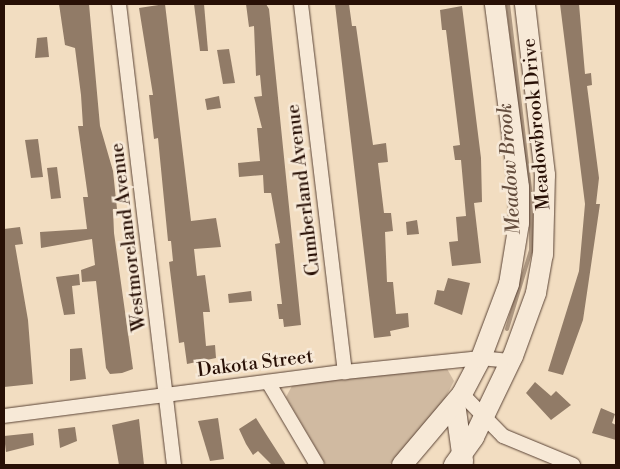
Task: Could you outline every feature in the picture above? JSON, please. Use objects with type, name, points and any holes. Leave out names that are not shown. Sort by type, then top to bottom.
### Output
[{"type":"street","name":"Westmoreland Avenue","points":[[120,4],[174,465]]},
{"type":"street","name":"Cumberland Avenue","points":[[301,4],[345,372]]},
{"type":"street","name":"Meadowbrook Drive","points":[[402,465],[458,398],[482,358],[509,284],[519,223],[495,4]]},
{"type":"street","name":"Meadowbrook Drive","points":[[460,462],[484,419],[510,361],[536,293],[547,206],[525,4]]},
{"type":"street","name":"Dakota Street","points":[[4,416],[345,372],[482,358],[510,361]]},
{"type":"street","points":[[268,382],[317,465]]},
{"type":"street","points":[[458,398],[503,436],[573,465]]},
{"type":"street","points":[[458,398],[460,462]]},
{"type":"shaded area","points":[[446,367],[454,381],[437,414],[413,446],[388,465],[326,465],[286,397],[293,384]]},
{"type":"building","points":[[59,4],[89,4],[100,126],[113,171],[117,209],[113,209],[114,233],[133,369],[122,373],[110,374],[106,368],[96,281],[82,282],[81,270],[95,265],[92,239],[41,248],[40,232],[87,229],[83,197],[88,197],[78,126],[83,126],[81,95],[75,48],[65,45]]},
{"type":"building","points":[[165,4],[191,221],[216,218],[221,247],[194,249],[197,276],[205,275],[210,312],[203,312],[206,346],[215,345],[216,358],[187,364],[184,342],[179,343],[169,262],[173,261],[171,241],[168,241],[158,138],[154,139],[149,95],[153,95],[139,8]]},
{"type":"building","points":[[194,4],[204,4],[208,51],[200,51]]},
{"type":"building","points":[[246,4],[266,4],[269,9],[301,325],[284,327],[283,319],[279,319],[277,304],[282,304],[275,244],[280,243],[271,193],[264,193],[263,175],[239,177],[238,163],[260,161],[257,128],[262,128],[254,97],[262,96],[260,75],[256,76],[254,26],[249,27]]},
{"type":"building","points":[[335,4],[349,4],[352,26],[356,26],[373,145],[386,143],[388,162],[378,163],[384,213],[391,213],[393,231],[385,232],[387,282],[393,282],[396,314],[408,313],[409,327],[390,331],[391,336],[374,338]]},
{"type":"building","points":[[560,4],[579,4],[585,74],[591,73],[592,85],[587,86],[599,178],[596,204],[600,204],[583,320],[563,375],[548,371],[579,271],[585,204]]},
{"type":"building","points":[[462,6],[481,158],[482,202],[474,203],[481,263],[452,266],[449,242],[458,241],[456,217],[466,216],[461,160],[455,160],[453,146],[460,145],[446,30],[442,30],[440,10]]},
{"type":"building","points":[[47,37],[49,57],[35,58],[37,38]]},
{"type":"building","points":[[229,49],[235,83],[223,84],[217,50]]},
{"type":"building","points":[[219,96],[221,108],[207,110],[205,99]]},
{"type":"building","points":[[38,139],[43,177],[31,178],[25,140]]},
{"type":"building","points":[[57,167],[61,198],[51,199],[47,168]]},
{"type":"building","points":[[417,220],[419,234],[407,235],[406,222]]},
{"type":"building","points":[[20,227],[23,244],[15,245],[28,320],[33,384],[4,387],[4,229]]},
{"type":"building","points":[[79,274],[80,285],[72,286],[75,314],[64,315],[56,277]]},
{"type":"building","points":[[448,278],[470,283],[462,315],[434,304],[437,290],[444,291]]},
{"type":"building","points":[[251,291],[252,301],[229,303],[228,294]]},
{"type":"building","points":[[82,348],[86,379],[70,381],[70,349]]},
{"type":"building","points":[[535,382],[551,396],[556,391],[571,405],[551,420],[526,393]]},
{"type":"building","points":[[601,408],[615,414],[612,423],[616,425],[616,440],[592,433]]},
{"type":"building","points":[[218,418],[224,459],[210,461],[198,421]]},
{"type":"building","points":[[256,418],[286,465],[272,465],[258,451],[253,455],[239,429]]},
{"type":"building","points":[[139,419],[144,465],[119,465],[112,425]]},
{"type":"building","points":[[75,427],[77,441],[60,448],[58,429]]},
{"type":"building","points":[[33,433],[34,445],[6,452],[4,436]]},
{"type":"waterway","name":"Meadow Brook","points":[[507,329],[531,250],[531,197],[508,4]]}]
